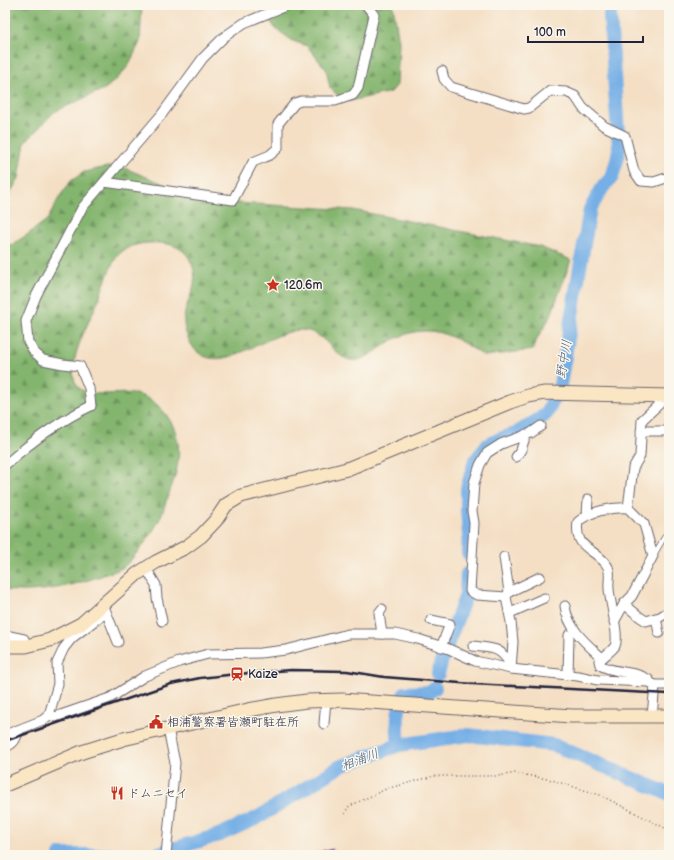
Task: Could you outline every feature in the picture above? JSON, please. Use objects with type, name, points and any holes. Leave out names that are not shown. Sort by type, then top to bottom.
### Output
[{"type":"street","points":[[5,465],[30,443],[75,413],[91,406],[89,388],[80,366],[43,360],[34,352],[28,342],[26,321],[36,296],[82,208],[162,114],[203,58],[224,37],[244,23],[288,5]]},
{"type":"street","points":[[104,182],[233,200],[253,162],[270,155],[278,148],[278,124],[295,103],[301,101],[336,102],[353,95],[358,88],[374,15],[366,5]]},
{"type":"street","points":[[442,71],[444,79],[451,87],[524,109],[529,108],[550,91],[566,92],[575,96],[583,108],[604,126],[625,136],[634,171],[642,181],[654,182],[669,178]]},
{"type":"street","points":[[5,646],[26,646],[50,640],[80,624],[137,574],[156,562],[186,547],[201,536],[216,520],[226,505],[241,496],[348,469],[510,402],[528,396],[545,393],[570,393],[668,396]]},
{"type":"street","points":[[628,508],[633,468],[640,456],[642,420],[668,396]]},
{"type":"street","points":[[535,576],[507,594],[477,596],[470,591],[474,523],[472,511],[474,484],[480,465],[487,453],[501,444],[541,426]]},
{"type":"street","points":[[641,431],[669,429]]},
{"type":"street","points":[[516,458],[521,450],[526,434]]},
{"type":"street","points":[[586,516],[588,500]]},
{"type":"street","points":[[614,622],[624,604],[632,596],[653,556],[644,524],[628,508],[613,508],[583,517],[578,522],[578,536],[581,543],[606,564],[609,570],[609,588],[616,640],[615,646],[599,661],[600,665],[604,668],[631,673],[646,678],[655,685]]},
{"type":"street","points":[[504,557],[513,642],[511,667]]},
{"type":"street","points":[[146,568],[156,585],[157,598],[162,620]]},
{"type":"street","points":[[510,613],[544,598]]},
{"type":"street","points":[[624,604],[646,621],[668,612]]},
{"type":"street","points":[[100,606],[118,642]]},
{"type":"street","points":[[5,735],[43,720],[49,715],[58,684],[57,663],[64,648],[72,638],[101,616],[100,606]]},
{"type":"street","points":[[565,606],[566,613],[572,626],[581,638],[602,658]]},
{"type":"street","points":[[382,609],[379,613],[382,634]]},
{"type":"street","points":[[656,618],[659,633]]},
{"type":"street","points":[[431,620],[450,624],[441,647]]},
{"type":"street","points":[[49,715],[55,717],[110,698],[146,676],[179,662],[208,654],[260,653],[286,650],[348,634],[395,634],[418,639],[475,661],[598,680],[649,682],[655,685],[669,685]]},
{"type":"street","points":[[5,635],[24,639],[26,646]]},
{"type":"street","points":[[568,675],[569,635]]},
{"type":"street","points":[[473,646],[498,649],[504,655],[511,667]]},
{"type":"street","points":[[652,716],[655,685]]},
{"type":"street","points":[[324,724],[326,700]]},
{"type":"street","points":[[5,785],[82,752],[123,739],[276,705],[307,701],[342,700],[572,716],[669,716]]},
{"type":"street","points":[[166,855],[175,763],[168,729]]},
{"type":"street","points":[[5,747],[12,744],[17,737],[19,730]]},
{"type":"lane","points":[[653,556],[669,529]]},
{"type":"path","points":[[345,814],[348,807],[386,789],[434,776],[498,776],[516,773],[552,780],[600,795],[669,830]]},
{"type":"green space","points":[[5,5],[142,5],[140,42],[128,66],[119,77],[106,88],[54,112],[25,142],[19,178],[5,202]]},
{"type":"green space","points":[[268,5],[393,5],[399,42],[397,85],[391,92],[350,101],[342,99],[330,88],[326,69],[307,46],[293,41],[275,28],[268,18]]},
{"type":"green space","points":[[107,167],[122,167],[206,201],[353,210],[540,247],[571,260],[551,315],[537,339],[533,350],[484,356],[461,341],[450,336],[439,332],[427,331],[403,335],[366,357],[358,360],[350,360],[343,357],[318,335],[310,331],[301,330],[287,332],[229,357],[214,358],[200,354],[190,342],[185,330],[185,313],[195,276],[187,255],[177,247],[163,243],[142,244],[125,249],[119,254],[113,264],[76,352],[73,369],[74,377],[76,384],[80,389],[86,392],[103,394],[128,393],[147,398],[153,401],[170,420],[176,435],[179,453],[176,470],[161,516],[140,549],[125,566],[116,571],[82,582],[56,588],[31,591],[5,590],[5,244],[11,245],[48,219],[60,196],[71,181],[84,172]]},
{"type":"building","points":[[334,848],[336,855],[315,855],[314,853]]},
{"type":"waterway","name":"野中川","points":[[468,553],[469,535],[467,489],[475,461],[488,445],[517,433],[547,413],[560,385],[590,209],[603,187],[612,177],[619,148],[610,16],[611,5]]},
{"type":"waterway","name":"野中川","points":[[438,674],[443,656],[466,595],[467,574]]},
{"type":"waterway","name":"野中川","points":[[399,745],[399,712],[405,693],[430,692],[435,688]]},
{"type":"waterway","name":"相浦川","points":[[60,855],[153,855],[219,835],[257,818],[341,766],[399,745],[468,735],[554,745],[669,794]]},
{"type":"railway","points":[[5,741],[171,684],[200,678],[291,670],[347,671],[384,677],[473,684],[669,694]]},
{"type":"place","name":"120.6m","points":[[273,285]]},
{"type":"place","name":"Kaize","points":[[237,674]]},
{"type":"place","name":"相浦警察署皆瀬町駐在所","points":[[156,722]]},
{"type":"place","name":"ドムニセイ","points":[[117,793]]}]
